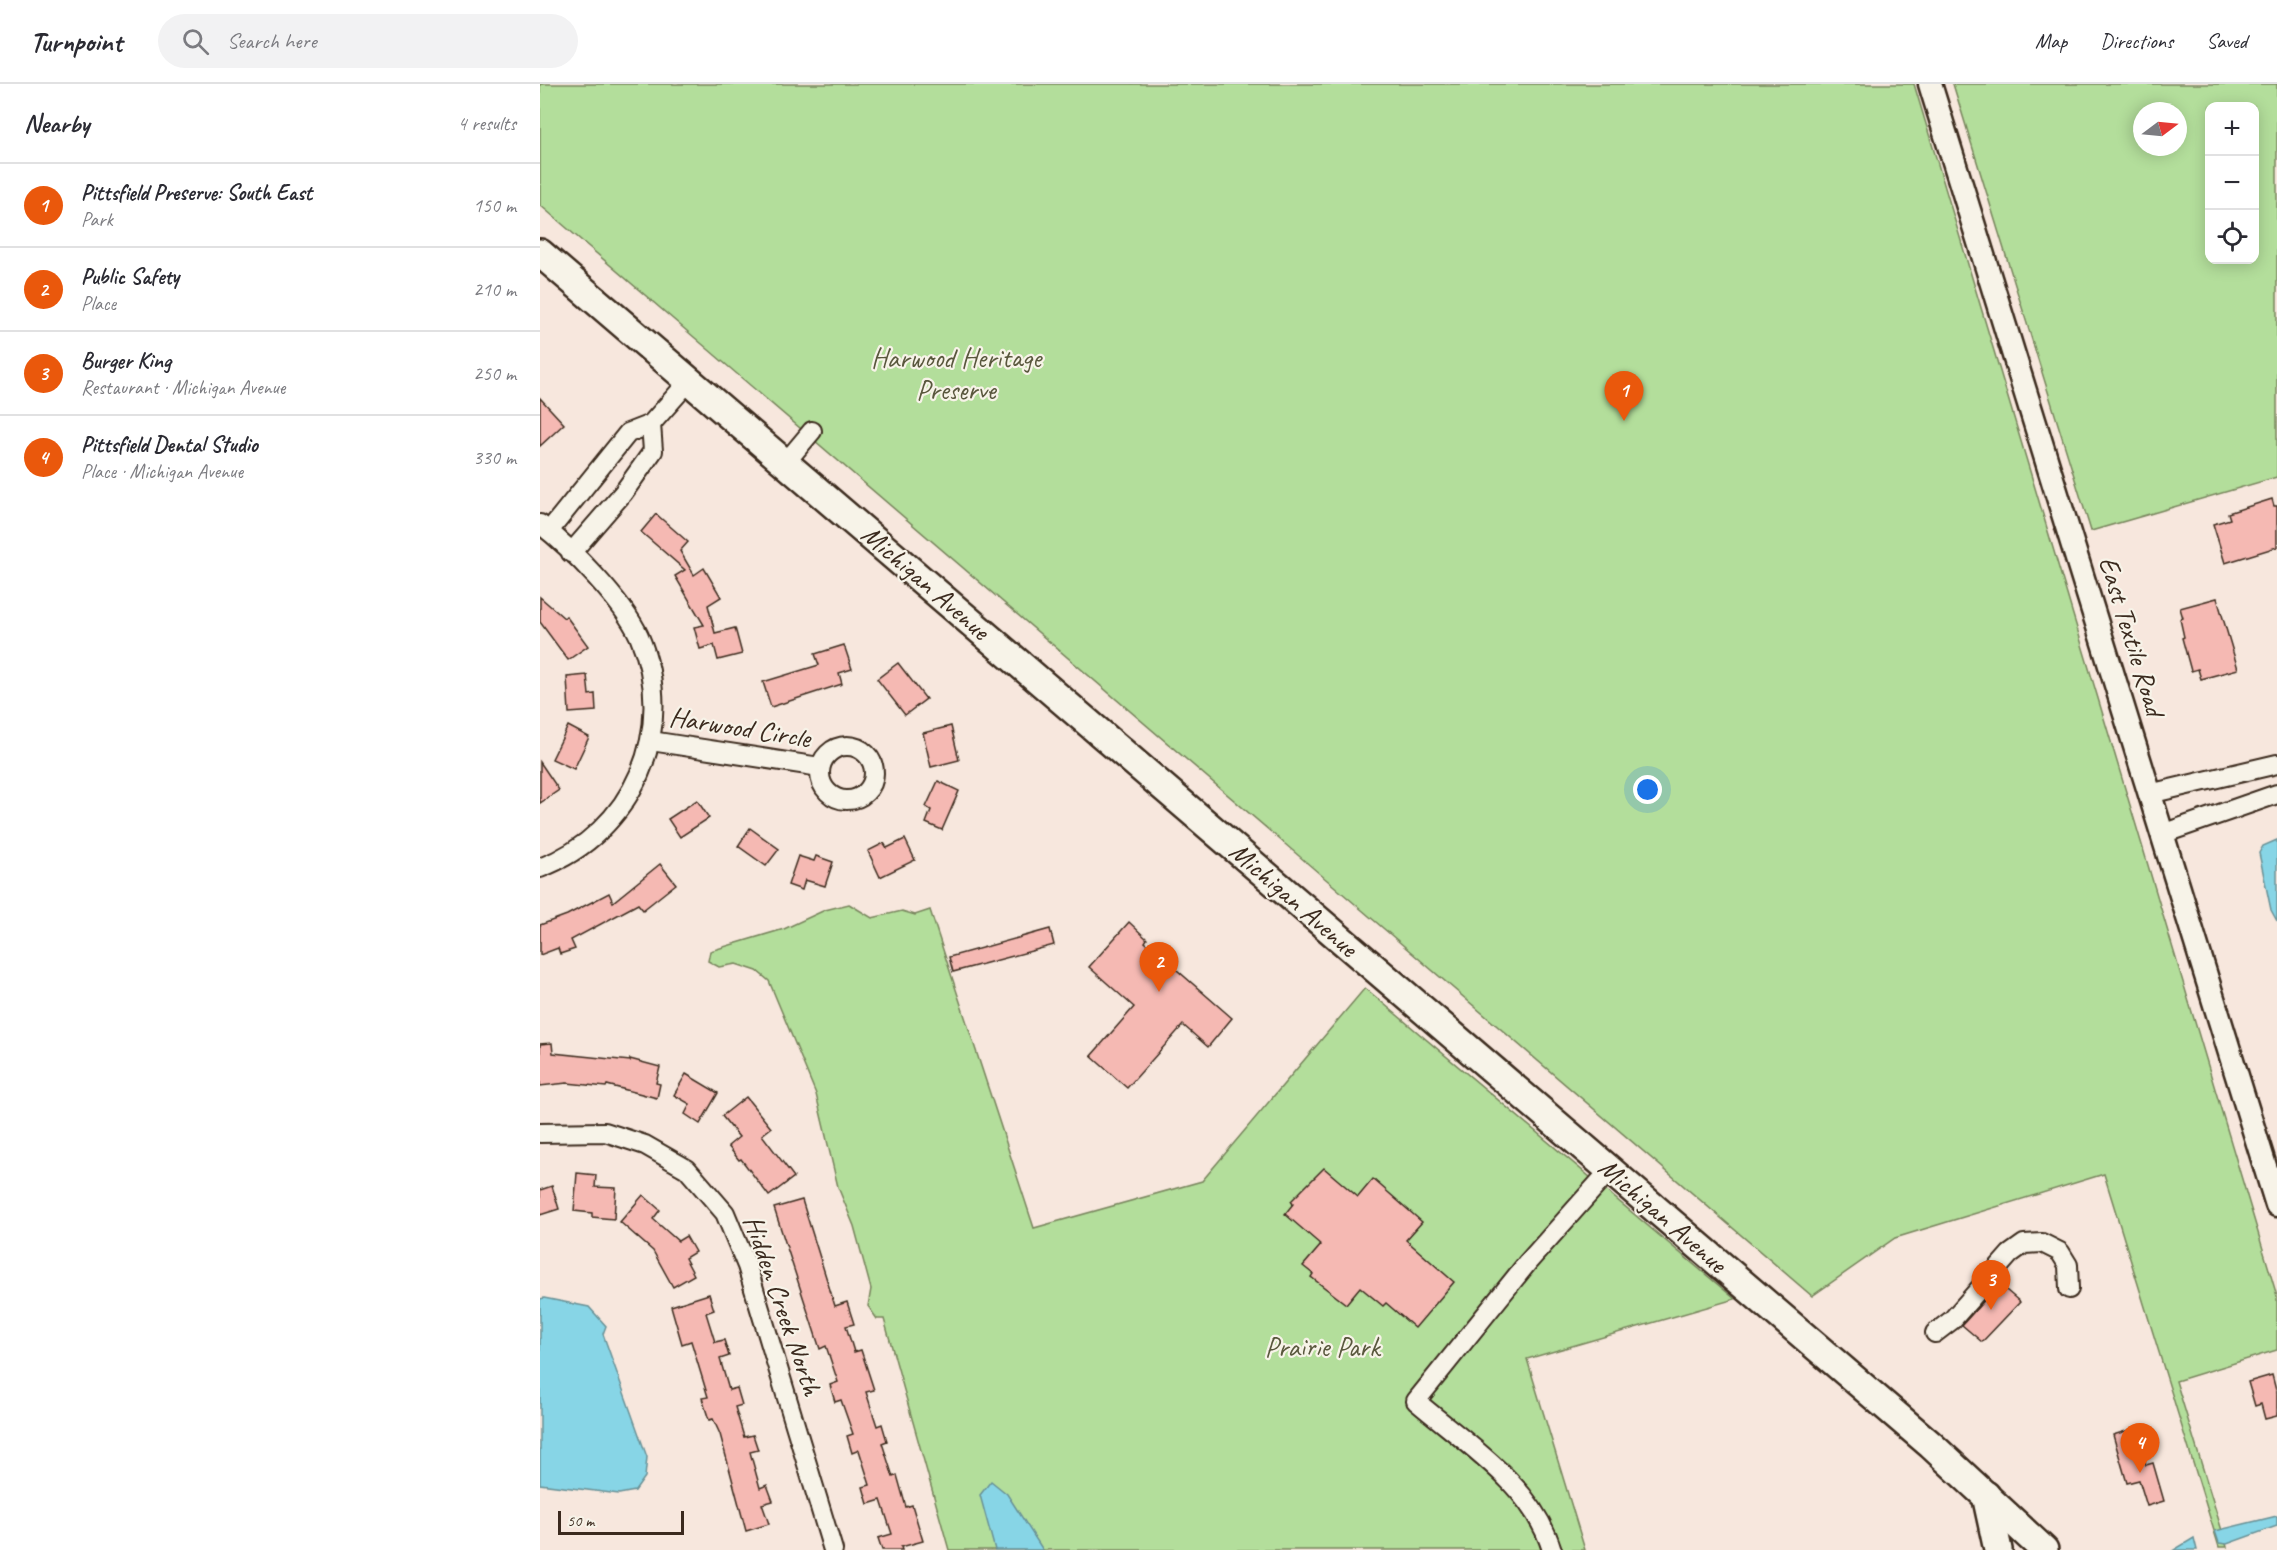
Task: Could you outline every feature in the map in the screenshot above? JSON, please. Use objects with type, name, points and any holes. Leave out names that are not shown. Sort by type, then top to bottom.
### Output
[{"type":"highway","name":"Michigan Avenue","points":[[540,253],[1611,1170],[1986,1495],[2044,1550]]},
{"type":"highway","points":[[1986,1495],[1998,1550]]},
{"type":"main road","name":"East Textile Road","points":[[1930,84],[2277,1205]]},
{"type":"street","points":[[540,868],[575,854],[626,801],[641,774],[651,741],[653,704],[649,670],[639,636],[620,604],[545,528],[628,433],[651,424],[689,381]]},
{"type":"street","points":[[571,554],[623,493],[652,451],[651,424]]},
{"type":"street","points":[[786,462],[812,431]]},
{"type":"street","name":"Harwood Circle","points":[[651,741],[820,767]]},
{"type":"street","points":[[2149,794],[2277,764]]},
{"type":"street","points":[[2162,834],[2277,794]]},
{"type":"street","name":"Hidden Creek North","points":[[540,1133],[605,1132],[645,1145],[687,1169],[725,1213],[747,1266],[833,1550]]},
{"type":"street","points":[[1552,1550],[1533,1508],[1510,1481],[1416,1401],[1528,1262],[1611,1170]]},
{"type":"street","points":[[1935,1333],[1952,1320],[2010,1254],[2024,1244],[2042,1243],[2060,1252],[2068,1265],[2069,1289]]},
{"type":"green space","name":"Harwood Heritage Preserve","points":[[540,84],[1914,84],[2277,1296],[2277,1350],[2176,1381],[2227,1547],[2219,1547],[2104,1174],[1895,1238],[1812,1296],[540,205]]},
{"type":"green space","points":[[1953,84],[2277,84],[2277,477],[2091,531]]},
{"type":"green space","name":"Prairie Park","points":[[849,904],[872,918],[902,911],[915,915],[930,910],[1034,1228],[1202,1181],[1365,988],[1735,1299],[1527,1359],[1585,1550],[949,1550],[884,1319],[877,1319],[868,1306],[871,1289],[854,1226],[838,1187],[816,1094],[769,981],[757,971],[736,964],[719,967],[708,961],[710,951],[784,929],[825,910]]},
{"type":"water","points":[[2277,840],[2277,921],[2271,910],[2259,853],[2263,846]]},
{"type":"water","points":[[540,1299],[589,1307],[606,1326],[603,1334],[647,1457],[645,1477],[635,1491],[619,1494],[540,1484]]},
{"type":"water","points":[[991,1481],[1007,1494],[1043,1550],[995,1550],[980,1495]]},
{"type":"water","points":[[2277,1516],[2277,1526],[2227,1544],[2219,1543],[2215,1531]]},
{"type":"water","points":[[2194,1538],[2197,1550],[2174,1550]]},
{"type":"building","points":[[540,398],[564,424],[540,446]]},
{"type":"building","points":[[2272,499],[2274,506],[2277,506],[2277,547],[2225,563],[2213,524],[2230,519],[2228,513]]},
{"type":"building","points":[[656,514],[688,542],[680,551],[694,575],[704,568],[721,597],[708,605],[715,633],[735,628],[742,654],[718,660],[714,645],[700,649],[694,627],[704,625],[675,576],[685,570],[641,532]]},
{"type":"building","points":[[540,597],[564,618],[566,616],[588,646],[568,660],[540,622]]},
{"type":"building","points":[[2217,598],[2238,669],[2201,679],[2198,669],[2191,671],[2182,638],[2184,637],[2180,619],[2183,618],[2180,608]]},
{"type":"building","points":[[844,645],[852,669],[839,673],[842,684],[771,707],[763,682],[819,665],[815,654]]},
{"type":"building","points":[[898,663],[926,699],[905,715],[877,679]]},
{"type":"building","points":[[587,675],[589,695],[595,694],[596,711],[569,713],[567,677]]},
{"type":"building","points":[[568,726],[589,737],[574,769],[552,759]]},
{"type":"building","points":[[951,726],[959,760],[931,767],[923,733]]},
{"type":"building","points":[[540,762],[559,790],[540,803]]},
{"type":"building","points":[[938,781],[959,791],[942,830],[926,823],[931,810],[926,807]]},
{"type":"building","points":[[697,800],[709,818],[680,837],[668,819]]},
{"type":"building","points":[[750,828],[779,849],[766,866],[738,846]]},
{"type":"building","points":[[905,839],[915,860],[880,877],[868,851],[884,843],[887,848]]},
{"type":"building","points":[[798,856],[814,861],[816,856],[833,862],[825,886],[805,880],[802,890],[788,885]]},
{"type":"building","points":[[660,864],[676,884],[643,910],[638,904],[571,940],[575,949],[560,954],[558,948],[540,955],[540,925],[567,915],[609,893],[613,902]]},
{"type":"building","points":[[1129,922],[1147,939],[1145,942],[1232,1018],[1208,1047],[1183,1025],[1127,1088],[1091,1056],[1134,1007],[1089,967]]},
{"type":"building","points":[[1050,929],[1054,945],[953,972],[949,957]]},
{"type":"building","points":[[552,1043],[553,1053],[630,1061],[630,1059],[660,1067],[656,1083],[660,1084],[657,1098],[607,1085],[606,1087],[567,1083],[540,1086],[540,1044]]},
{"type":"building","points":[[686,1074],[718,1093],[700,1124],[685,1114],[690,1104],[674,1095]]},
{"type":"building","points":[[746,1097],[771,1128],[762,1135],[794,1177],[769,1196],[741,1159],[739,1160],[728,1146],[739,1137],[722,1116]]},
{"type":"building","points":[[1324,1168],[1358,1197],[1373,1179],[1422,1222],[1406,1240],[1454,1282],[1415,1328],[1386,1303],[1383,1306],[1360,1287],[1346,1304],[1311,1277],[1313,1274],[1303,1266],[1321,1245],[1285,1214],[1293,1204],[1291,1201]]},
{"type":"building","points":[[577,1173],[596,1175],[595,1187],[616,1188],[614,1219],[592,1217],[592,1213],[574,1211]]},
{"type":"building","points":[[552,1186],[559,1209],[540,1215],[540,1190]]},
{"type":"building","points":[[643,1195],[660,1210],[653,1219],[678,1241],[686,1236],[695,1252],[685,1258],[694,1275],[673,1287],[653,1251],[620,1222]]},
{"type":"building","points":[[802,1200],[835,1306],[847,1302],[854,1324],[846,1326],[854,1352],[861,1350],[874,1390],[866,1392],[877,1426],[882,1424],[887,1441],[882,1443],[893,1477],[897,1475],[906,1507],[912,1505],[923,1541],[901,1547],[902,1550],[882,1550],[878,1538],[892,1534],[881,1500],[868,1504],[863,1487],[870,1485],[859,1450],[852,1453],[847,1436],[853,1434],[841,1400],[835,1402],[830,1385],[838,1382],[826,1346],[820,1349],[774,1208]]},
{"type":"building","points":[[1999,1284],[2020,1302],[1982,1342],[1962,1325]]},
{"type":"building","points":[[709,1294],[714,1310],[706,1313],[715,1342],[724,1340],[729,1356],[720,1359],[729,1390],[737,1388],[742,1405],[735,1407],[744,1437],[753,1435],[758,1450],[750,1452],[760,1488],[767,1485],[773,1501],[762,1504],[769,1524],[746,1531],[720,1434],[713,1419],[709,1420],[702,1398],[708,1397],[691,1341],[682,1344],[671,1306]]},
{"type":"building","points":[[2272,1375],[2277,1394],[2277,1416],[2265,1419],[2261,1404],[2255,1406],[2248,1382]]},
{"type":"building","points":[[2136,1428],[2146,1465],[2153,1463],[2164,1501],[2147,1506],[2139,1480],[2127,1483],[2113,1435]]},
{"type":"place","name":"Pittsfield Preserve: South East","points":[[1624,421]]},
{"type":"place","name":"Public Safety","points":[[1159,992]]},
{"type":"place","name":"Burger King","points":[[1991,1310]]},
{"type":"place","name":"Pittsfield Dental Studio","points":[[2140,1473]]}]
